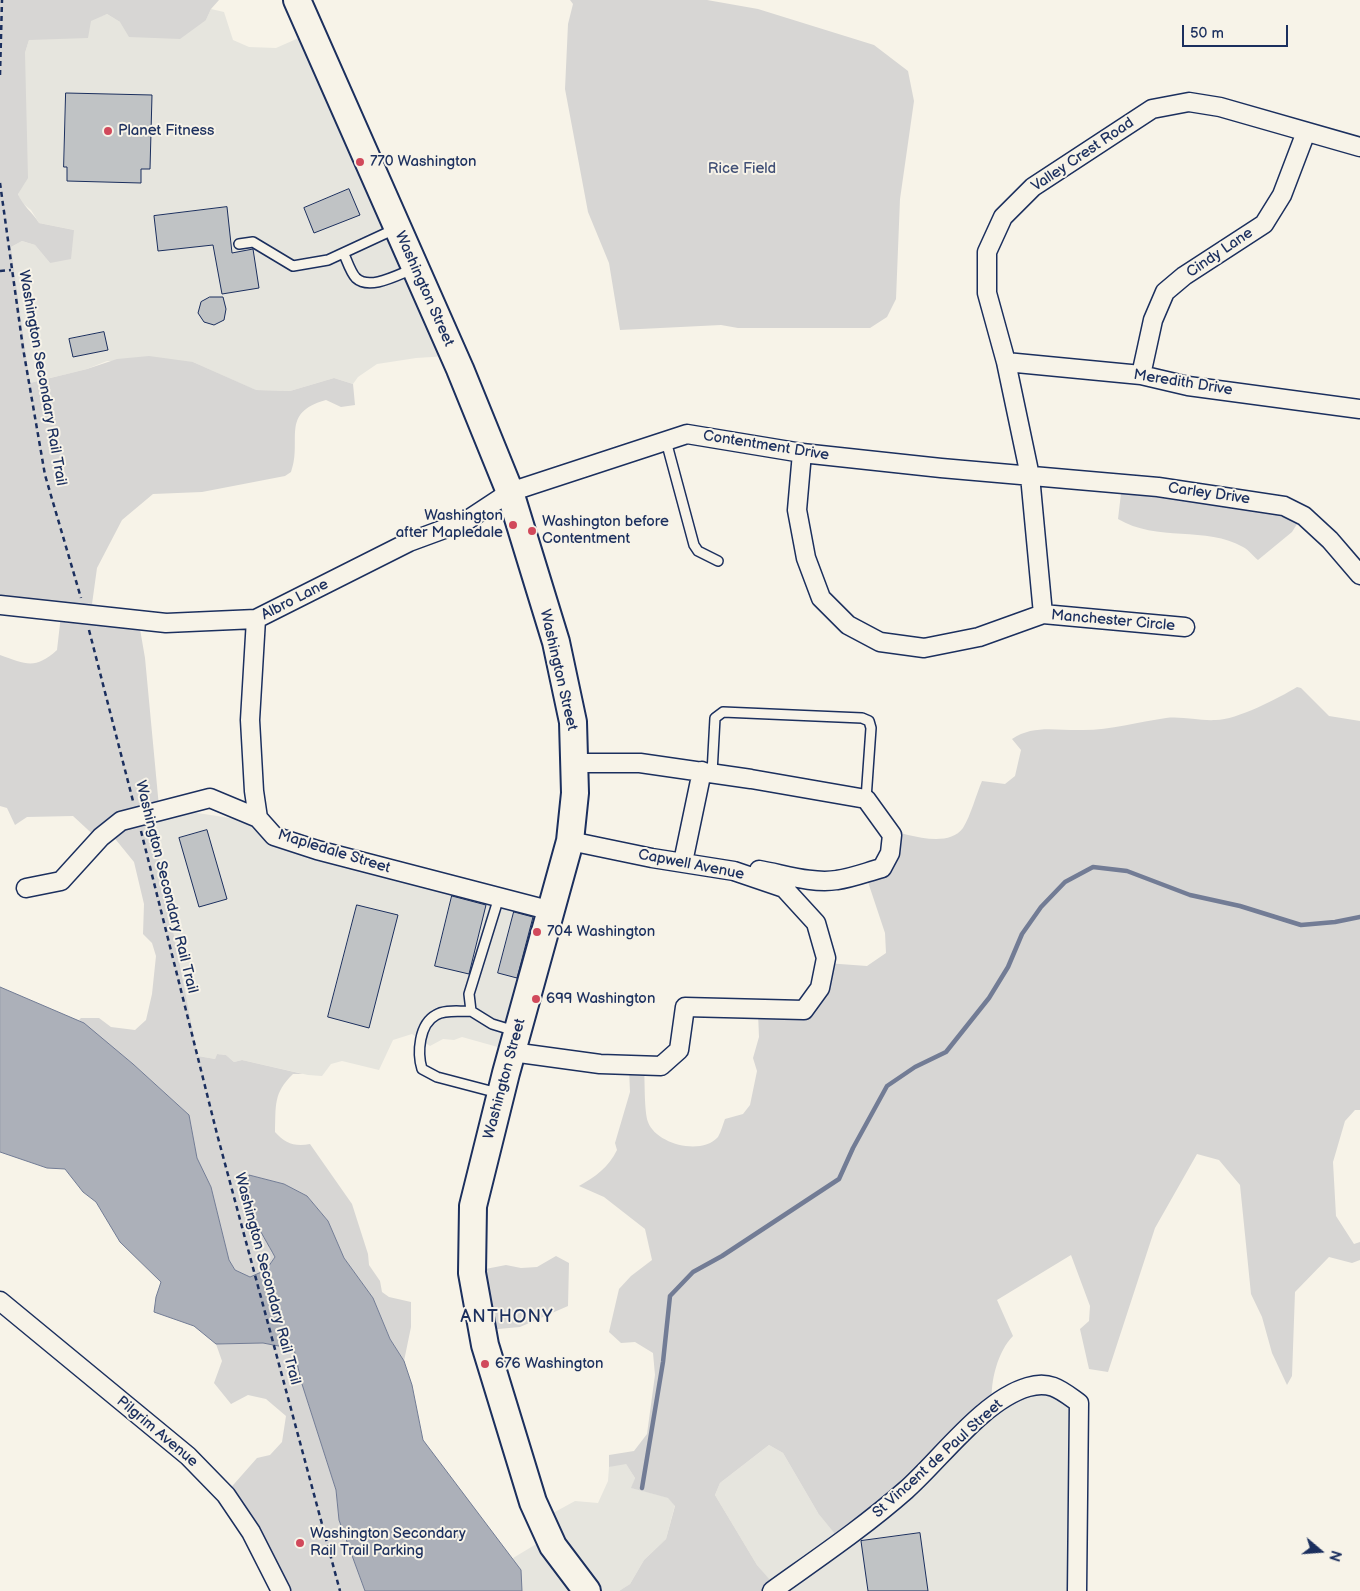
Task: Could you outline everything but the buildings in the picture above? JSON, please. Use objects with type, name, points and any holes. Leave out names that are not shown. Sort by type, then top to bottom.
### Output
[{"type":"main road","name":"Washington Street","points":[[297,0],[415,268],[510,492],[556,642],[573,722],[575,793],[570,841],[501,1093],[473,1206],[472,1273],[483,1336],[533,1502],[553,1546],[588,1591]]},
{"type":"street","name":"Valley Crest Road","points":[[1043,614],[1030,476],[1006,362],[987,294],[987,252],[1002,217],[1032,187],[1152,109],[1189,102],[1220,107],[1360,147]]},
{"type":"street","name":"Cindy Lane","points":[[1141,375],[1153,320],[1166,292],[1184,276],[1264,224],[1282,196],[1306,132]]},
{"type":"street","name":"Meredith Drive","points":[[1006,362],[1141,375],[1188,386],[1360,409]]},
{"type":"street","name":"Contentment Drive","points":[[510,492],[687,434],[802,453],[1030,476]]},
{"type":"street","name":"Manchester Circle","points":[[802,453],[797,510],[806,558],[821,598],[848,625],[880,642],[924,648],[978,637],[1043,614],[1185,628]]},
{"type":"street","name":"Carley Drive","points":[[1030,476],[1158,488],[1284,506],[1304,516],[1330,540],[1360,575]]},
{"type":"street","name":"Albro Lane","points":[[0,605],[166,623],[256,619],[409,542],[466,521],[510,492]]},
{"type":"street","points":[[256,619],[250,720],[254,791],[258,818]]},
{"type":"street","points":[[574,762],[640,763],[707,772],[866,799],[892,835],[890,853],[882,868],[834,880],[805,879],[750,868],[734,871]]},
{"type":"street","points":[[682,862],[707,772]]},
{"type":"street","points":[[26,888],[61,881],[114,826],[121,821],[137,816],[210,798],[258,818]]},
{"type":"street","name":"Mapledale Street","points":[[258,818],[274,836],[300,845],[552,911]]},
{"type":"street","name":"Capwell Avenue","points":[[515,1042],[600,1064],[661,1066],[679,1050],[685,1007],[804,1010],[820,988],[826,958],[816,923],[784,888],[734,871],[570,841]]},
{"type":"street","name":"Pilgrim Avenue","points":[[0,1301],[188,1456],[226,1495],[251,1532],[281,1591]]},
{"type":"street","name":"St Vincent de Paul Street","points":[[772,1591],[855,1533],[908,1488],[948,1447],[999,1401],[1029,1387],[1056,1386],[1079,1403],[1077,1591]]},
{"type":"lane","points":[[239,244],[253,242],[293,266],[328,260],[397,228]]},
{"type":"lane","points":[[344,254],[356,278],[365,283],[380,281],[415,268]]},
{"type":"lane","points":[[666,441],[694,544],[698,551],[718,561]]},
{"type":"lane","points":[[707,772],[715,718],[723,712],[862,718],[869,721],[871,728],[866,799]]},
{"type":"lane","points":[[471,1012],[469,994],[499,897]]},
{"type":"lane","points":[[501,1093],[436,1077],[422,1069],[419,1060],[420,1042],[425,1027],[435,1015],[449,1012],[471,1012],[492,1024],[515,1042]]},
{"type":"path","points":[[0,75],[2,0]]},
{"type":"path","name":"Washington Secondary Rail Trail","points":[[0,183],[11,270],[45,475],[86,614],[250,1259],[340,1591]]},
{"type":"path","points":[[0,271],[11,270]]},
{"type":"shaded area","points":[[211,9],[224,12],[233,40],[249,47],[276,48],[310,33],[448,356],[416,358],[377,364],[358,377],[353,384],[334,378],[290,391],[255,390],[193,362],[107,361],[87,369],[30,383],[11,247],[22,241],[35,245],[50,263],[74,230],[39,223],[31,210],[20,201],[18,193],[25,53],[29,40],[107,14],[120,22],[206,20]]},
{"type":"shaded area","points":[[185,811],[236,819],[257,819],[275,839],[550,911],[512,1051],[462,1037],[454,1040],[443,1039],[430,1046],[412,1034],[393,1040],[379,1070],[342,1061],[331,1064],[322,1076],[308,1075],[242,1060],[234,1062],[226,1055],[217,1054],[215,1059],[198,1056],[157,850],[148,817]]},
{"type":"shaded area","points":[[0,987],[84,1023],[189,1115],[197,1158],[211,1187],[229,1260],[235,1270],[250,1277],[266,1270],[275,1257],[250,1208],[248,1197],[249,1175],[284,1184],[307,1196],[328,1221],[344,1258],[373,1298],[390,1339],[404,1361],[412,1385],[423,1440],[521,1570],[522,1591],[365,1591],[339,1520],[336,1490],[301,1381],[294,1349],[263,1343],[216,1344],[194,1326],[154,1312],[161,1282],[120,1242],[96,1202],[83,1192],[65,1169],[47,1168],[0,1152]]},
{"type":"shaded area","points":[[1032,1387],[1075,1398],[1078,1591],[773,1591],[776,1588],[757,1565],[715,1495],[720,1483],[769,1445],[783,1453],[818,1513],[951,1445]]},
{"type":"shaded area","points":[[617,1464],[626,1464],[635,1478],[632,1488],[669,1498],[675,1505],[666,1539],[644,1560],[630,1584],[619,1591],[522,1591],[513,1558],[548,1537],[542,1519],[575,1501],[598,1503],[608,1481],[609,1467]]},
{"type":"green space","points":[[0,0],[219,0],[211,9],[206,20],[180,39],[129,37],[120,22],[107,14],[91,21],[88,38],[29,40],[25,53],[28,178],[18,194],[39,223],[74,230],[71,259],[50,263],[35,245],[22,241],[11,247],[30,383],[87,369],[117,359],[149,356],[193,362],[256,390],[290,391],[334,378],[353,384],[355,405],[341,407],[326,400],[302,412],[297,420],[295,429],[294,460],[291,472],[285,476],[202,492],[153,494],[122,520],[97,568],[92,604],[140,629],[145,658],[159,807],[148,817],[157,850],[198,1056],[215,1059],[217,1054],[226,1055],[234,1062],[242,1060],[303,1074],[293,1074],[282,1087],[277,1100],[275,1132],[282,1139],[290,1143],[299,1145],[310,1144],[352,1204],[368,1254],[369,1265],[380,1281],[382,1292],[389,1297],[411,1302],[411,1327],[404,1361],[390,1339],[373,1298],[344,1258],[328,1221],[307,1196],[284,1184],[249,1175],[251,1212],[275,1257],[266,1270],[249,1277],[235,1270],[229,1260],[211,1187],[197,1158],[189,1115],[133,1064],[79,1020],[81,1018],[99,1018],[111,1027],[135,1030],[146,1020],[152,994],[156,956],[152,943],[143,934],[144,904],[134,862],[112,835],[99,840],[73,816],[27,817],[15,825],[7,808],[0,806],[0,655],[24,663],[36,663],[49,656],[57,650],[61,615],[0,605]]},
{"type":"green space","name":"Rice Field","points":[[570,0],[707,0],[758,9],[874,45],[908,71],[914,101],[900,199],[896,299],[887,317],[870,328],[738,328],[721,325],[620,330],[609,263],[588,212],[565,89],[568,24],[573,4]]},
{"type":"green space","points":[[1122,485],[1302,516],[1292,532],[1258,560],[1245,548],[1229,541],[1214,537],[1148,530],[1118,519]]},
{"type":"green space","points":[[1297,687],[1301,688],[1329,716],[1360,721],[1360,1110],[1355,1110],[1345,1121],[1333,1162],[1336,1216],[1354,1244],[1360,1242],[1360,1260],[1352,1263],[1329,1257],[1295,1292],[1292,1376],[1287,1385],[1272,1353],[1262,1317],[1251,1294],[1240,1185],[1219,1160],[1197,1154],[1155,1228],[1108,1372],[1089,1369],[1080,1329],[1089,1321],[1090,1306],[1071,1255],[997,1300],[1013,1336],[1003,1350],[996,1367],[992,1385],[992,1403],[840,1540],[818,1513],[783,1453],[769,1445],[720,1483],[715,1495],[757,1565],[777,1588],[773,1591],[619,1591],[630,1584],[644,1560],[666,1539],[675,1506],[668,1498],[631,1488],[635,1478],[626,1464],[609,1467],[609,1455],[634,1451],[647,1434],[655,1375],[653,1353],[635,1342],[621,1343],[609,1332],[619,1289],[631,1276],[652,1260],[645,1229],[604,1197],[579,1186],[601,1171],[610,1162],[617,1150],[615,1143],[630,1092],[629,1068],[644,1067],[646,1111],[648,1122],[653,1130],[669,1141],[680,1145],[701,1146],[710,1143],[718,1137],[725,1119],[743,1114],[750,1105],[757,1071],[753,1058],[759,1037],[758,1013],[805,1010],[826,963],[867,966],[886,953],[885,933],[865,873],[879,864],[887,843],[882,828],[924,838],[947,838],[956,835],[966,823],[982,781],[1005,784],[1015,776],[1021,750],[1012,739],[1020,734],[1046,729],[1104,729],[1172,718],[1224,719],[1257,708]]},
{"type":"green space","points":[[556,1256],[569,1263],[568,1306],[520,1327],[487,1330],[475,1271],[506,1265],[521,1268],[537,1267]]},
{"type":"green space","points":[[263,1343],[294,1349],[301,1381],[336,1490],[339,1520],[365,1591],[280,1591],[227,1492],[257,1458],[270,1455],[282,1442],[286,1416],[266,1399],[248,1395],[231,1404],[214,1383],[222,1361],[216,1344]]},
{"type":"waterway","points":[[642,1488],[663,1362],[670,1296],[693,1272],[722,1256],[839,1179],[853,1148],[887,1086],[915,1067],[946,1052],[989,998],[1008,967],[1022,934],[1041,907],[1065,882],[1093,867],[1127,871],[1190,895],[1240,906],[1301,925],[1335,922],[1360,917]]},
{"type":"place","name":"Planet Fitness","points":[[108,131]]},
{"type":"place","name":"770 Washington","points":[[360,162]]},
{"type":"place","name":"Washington after Mapledale","points":[[513,525]]},
{"type":"place","name":"Washington before Contentment","points":[[532,531]]},
{"type":"place","name":"704 Washington","points":[[537,932]]},
{"type":"place","name":"699 Washington","points":[[536,999]]},
{"type":"place","name":"676 Washington","points":[[485,1364]]},
{"type":"place","name":"Washington Secondary Rail Trail Parking","points":[[300,1543]]},
{"type":"district","name":"ANTHONY","points":[[507,1317]]}]
